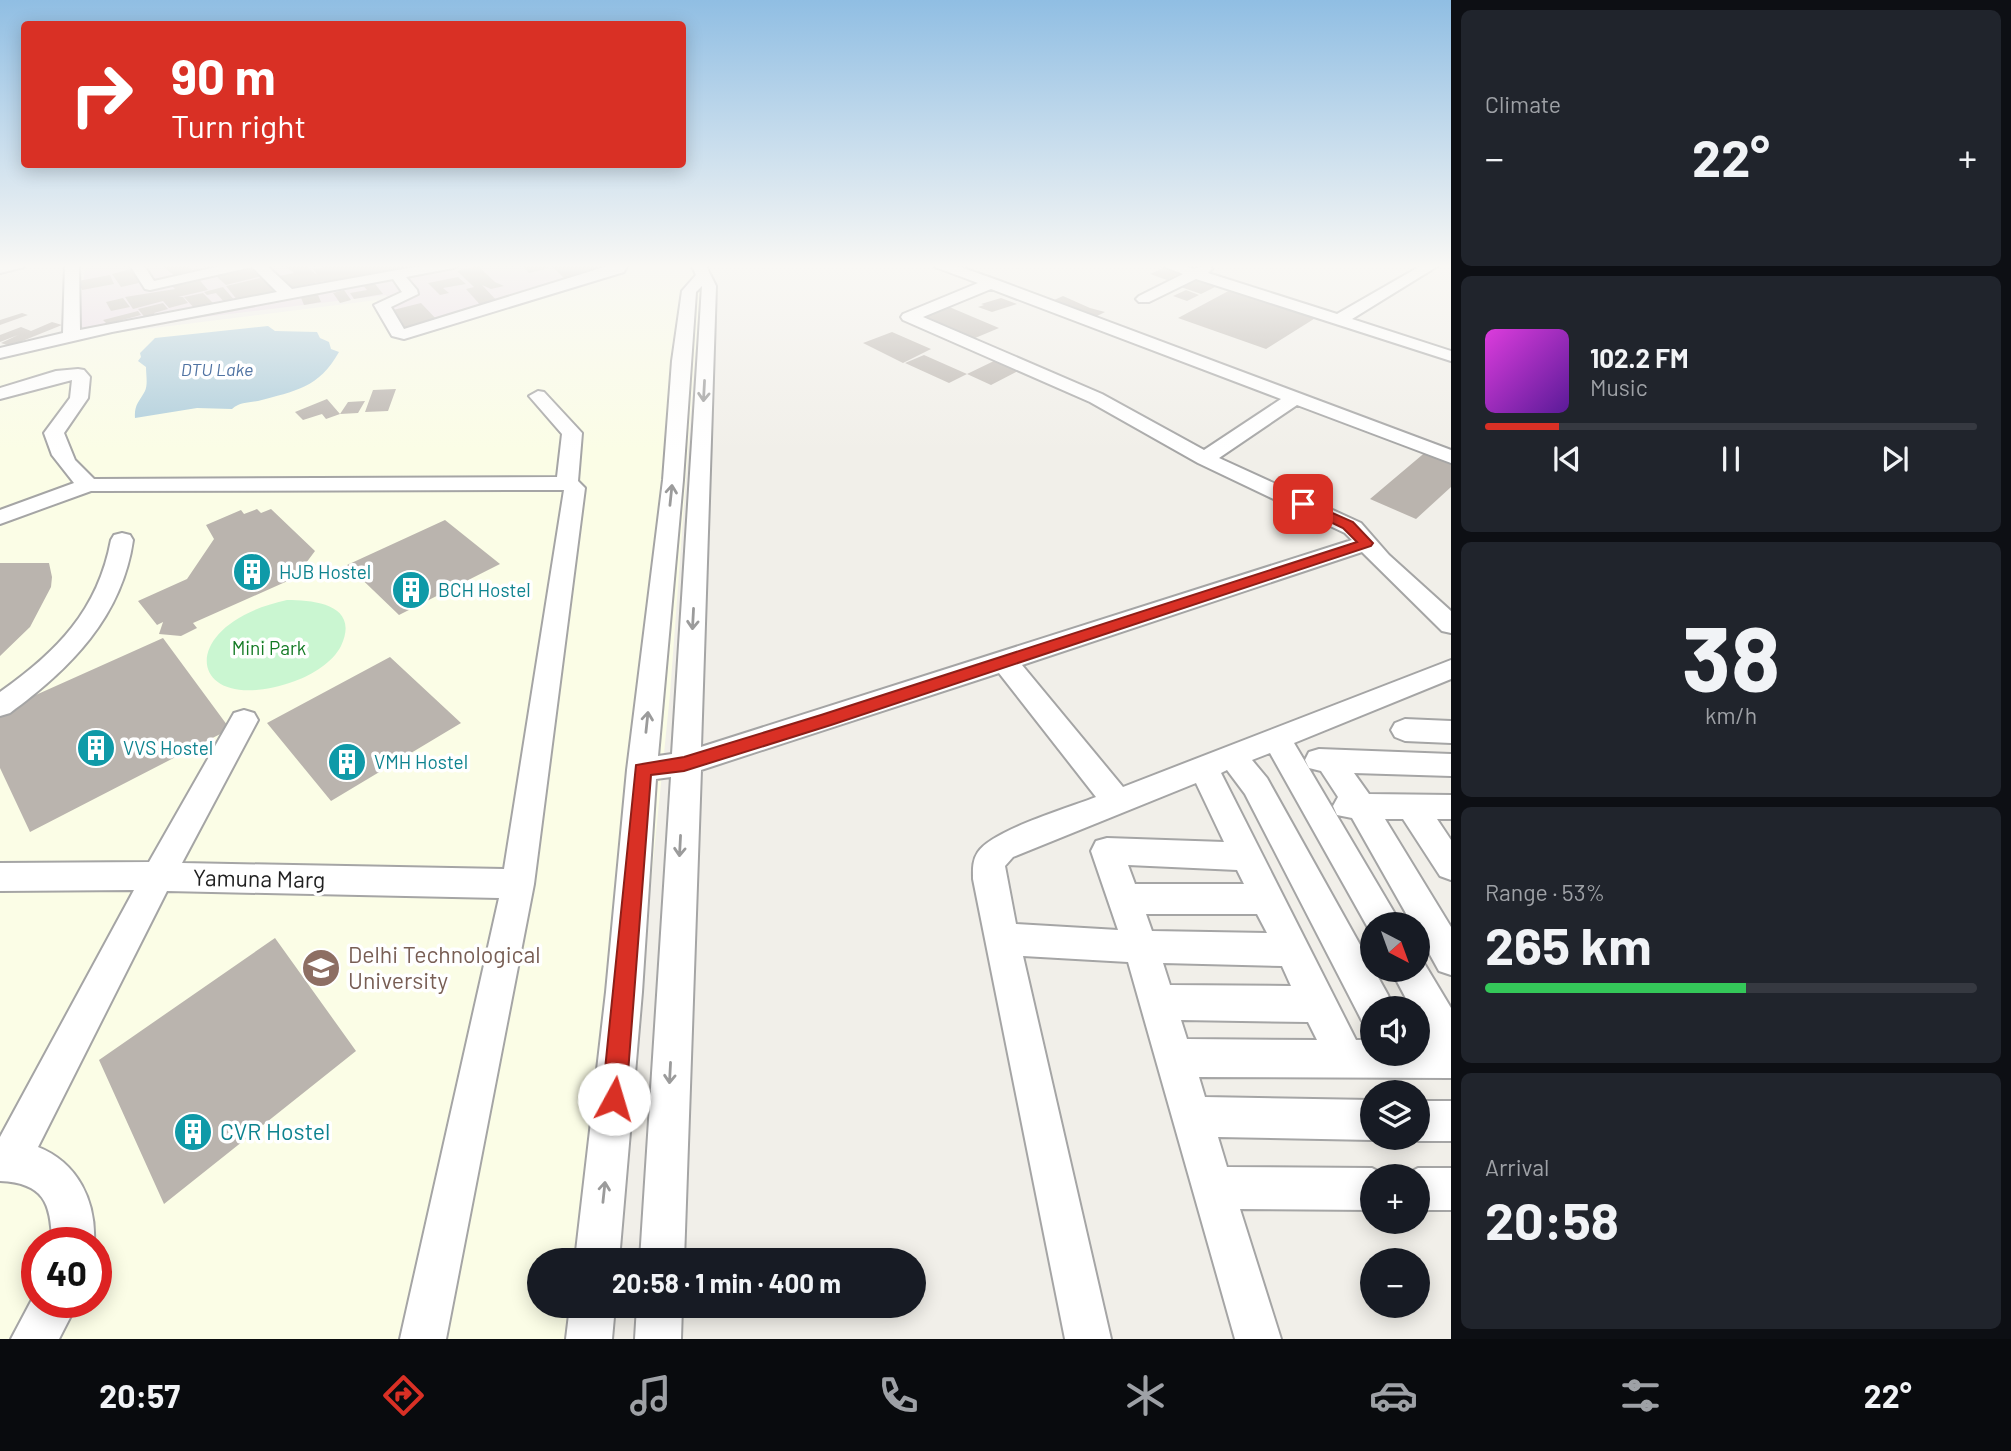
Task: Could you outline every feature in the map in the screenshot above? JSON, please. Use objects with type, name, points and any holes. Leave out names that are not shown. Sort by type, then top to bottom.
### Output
[{"type":"street","points":[[71,326],[71,336]]},
{"type":"street","points":[[0,353],[120,326]]},
{"type":"street","points":[[394,326],[398,333],[404,334],[429,326]]},
{"type":"street","points":[[598,1248],[686,326]]},
{"type":"street","points":[[663,1248],[684,764],[708,326]]},
{"type":"street","points":[[931,326],[1096,398],[1205,459],[1348,525],[1451,625]]},
{"type":"street","points":[[1106,326],[1451,457]]},
{"type":"street","points":[[1359,326],[1451,356]]},
{"type":"street","points":[[0,394],[62,375],[78,374],[81,377],[79,398],[54,433],[55,441],[78,478],[89,485]]},
{"type":"street","points":[[538,396],[572,433],[567,483]]},
{"type":"street","points":[[1205,459],[1294,398]]},
{"type":"street","points":[[0,517],[89,485],[567,483],[575,488],[518,884],[423,1339]]},
{"type":"street","points":[[0,706],[47,670],[90,622],[115,576],[122,540]]},
{"type":"street","points":[[642,770],[684,764],[1366,543]]},
{"type":"street","points":[[1004,662],[1118,803]]},
{"type":"street","points":[[1088,1339],[989,878],[989,862],[1002,848],[1219,763],[1283,750],[1451,669]]},
{"type":"street","points":[[72,1227],[71,1207],[63,1188],[50,1173],[31,1164],[5,1161],[244,720]]},
{"type":"street","points":[[1405,730],[1451,732]]},
{"type":"street","points":[[1283,750],[1329,761],[1451,765]]},
{"type":"street","points":[[1283,750],[1377,912]]},
{"type":"street","points":[[1329,761],[1361,806],[1449,954]]},
{"type":"street","points":[[1219,763],[1247,857],[1345,1058]]},
{"type":"street","points":[[1219,763],[1256,786],[1370,996]]},
{"type":"street","points":[[1317,806],[1451,807]]},
{"type":"street","points":[[1411,806],[1451,866]]},
{"type":"street","points":[[1071,821],[1107,851],[1125,899],[1258,1339]]},
{"type":"street","points":[[1107,851],[1247,857]]},
{"type":"street","name":"Yamuna Marg","points":[[0,877],[158,876],[518,884]]},
{"type":"street","points":[[1125,899],[1267,899]]},
{"type":"street","points":[[1002,939],[1141,947],[1292,950]]},
{"type":"street","points":[[1416,982],[1451,1044]]},
{"type":"street","points":[[1157,1002],[1318,1004]]},
{"type":"street","points":[[1174,1058],[1360,1057]]},
{"type":"street","points":[[1430,1058],[1451,1059]]},
{"type":"street","points":[[1192,1117],[1360,1120]]},
{"type":"street","points":[[1430,1121],[1451,1121]]},
{"type":"street","points":[[1213,1188],[1360,1189]]},
{"type":"street","points":[[1430,1189],[1451,1189]]},
{"type":"street","points":[[34,1339],[46,1318]]},
{"type":"street","points":[[589,1339],[592,1318]]},
{"type":"street","points":[[658,1339],[659,1318]]},
{"type":"shaded area","points":[[75,326],[127,326],[74,333]]},
{"type":"shaded area","name":"Delhi Technological University","points":[[165,326],[393,326],[401,341],[447,326],[697,326],[670,694],[614,1248],[527,1248],[527,1318],[607,1318],[605,1339],[0,1339],[0,356],[57,340]]},
{"type":"shaded area","points":[[403,326],[436,326],[408,336]]},
{"type":"green space","name":"Mini Park","points":[[287,600],[310,601],[340,613],[345,622],[345,632],[341,646],[333,657],[315,672],[302,678],[259,690],[232,688],[214,679],[207,664],[210,647],[224,629],[250,612]]},
{"type":"water","name":"DTU Lake","points":[[269,326],[275,331],[317,332],[320,338],[329,342],[331,349],[339,352],[314,381],[295,391],[241,404],[232,409],[197,408],[135,418],[136,407],[146,385],[146,367],[138,361],[140,353],[155,338]]},
{"type":"building","points":[[42,326],[58,326],[10,346],[1,343],[18,335],[0,342],[0,335],[21,327],[31,331]]},
{"type":"building","points":[[403,326],[425,326],[407,332]]},
{"type":"building","points":[[935,326],[999,328],[968,341]]},
{"type":"building","points":[[1202,326],[1302,326],[1266,349]]},
{"type":"building","points":[[892,332],[931,349],[903,363],[863,343]]},
{"type":"building","points":[[924,355],[967,374],[949,383],[905,363]]},
{"type":"building","points":[[996,360],[1020,370],[991,385],[967,374]]},
{"type":"building","points":[[396,389],[388,411],[365,412],[373,390]]},
{"type":"building","points":[[327,399],[340,414],[326,419],[322,414],[303,420],[295,412]]},
{"type":"building","points":[[365,401],[358,413],[340,414],[348,402]]},
{"type":"building","points":[[1428,450],[1451,459],[1451,487],[1416,519],[1370,499]]},
{"type":"building","name":"HJB Hostel","points":[[257,509],[261,513],[271,509],[315,551],[306,563],[313,570],[310,576],[296,582],[292,579],[193,623],[197,628],[181,636],[159,634],[163,622],[157,625],[138,601],[187,579],[214,539],[206,525],[241,510],[244,514]]},
{"type":"building","name":"BCH Hostel","points":[[445,520],[500,564],[399,615],[347,565]]},
{"type":"building","points":[[0,563],[49,563],[52,577],[51,587],[30,627],[0,656]]},
{"type":"building","name":"VVS Hostel","points":[[163,638],[230,729],[30,832],[0,768],[0,711]]},
{"type":"building","name":"VMH Hostel","points":[[390,657],[461,723],[331,801],[267,723]]},
{"type":"building","name":"CVR Hostel","points":[[275,938],[356,1051],[164,1204],[99,1060]]},
{"type":"place","name":"HJB Hostel","points":[[252,572]]},
{"type":"place","name":"BCH Hostel","points":[[411,590]]},
{"type":"place","name":"VVS Hostel","points":[[96,748]]},
{"type":"place","name":"VMH Hostel","points":[[347,762]]},
{"type":"place","name":"Delhi Technological University","points":[[321,968]]},
{"type":"place","name":"CVR Hostel","points":[[193,1132]]},
{"type":"route","points":[[614,1099],[642,770],[684,764],[825,720],[1366,543],[1353,528],[1303,504]]}]
